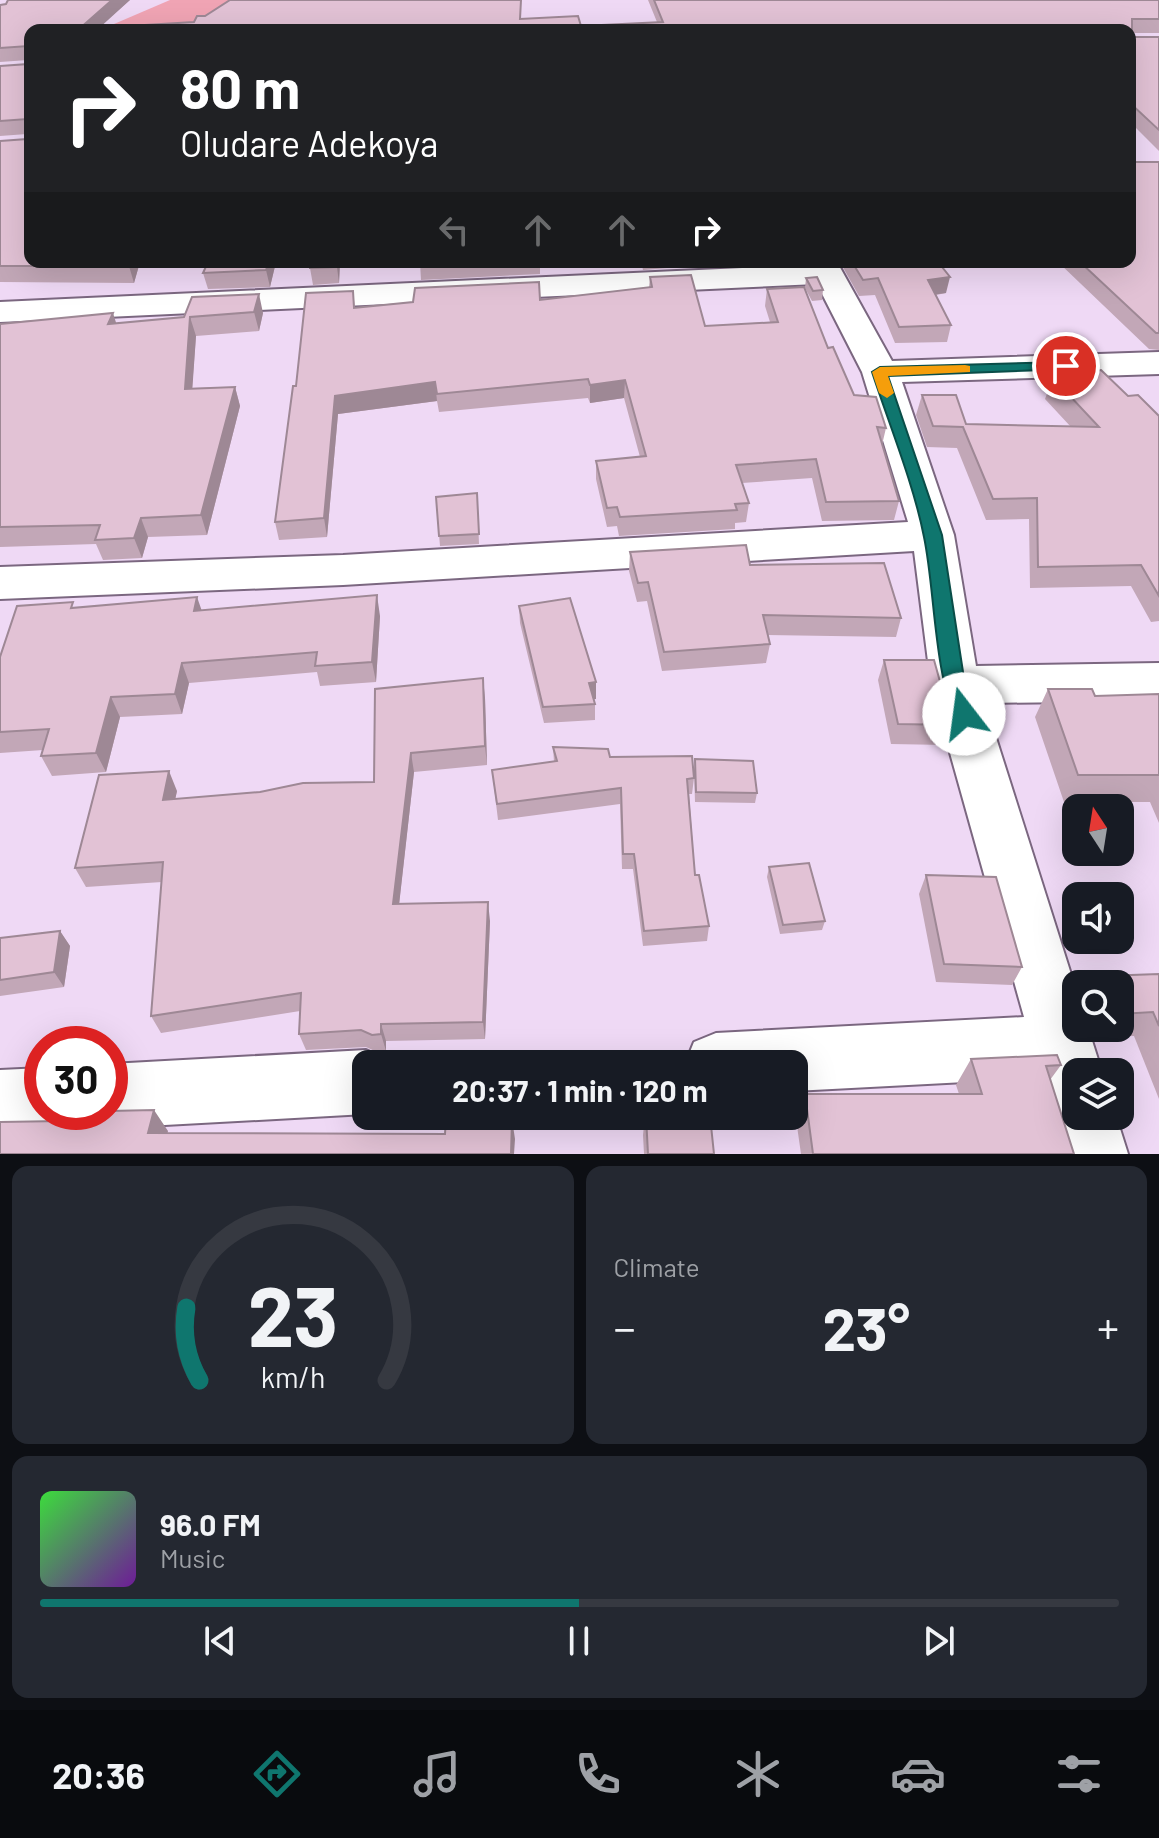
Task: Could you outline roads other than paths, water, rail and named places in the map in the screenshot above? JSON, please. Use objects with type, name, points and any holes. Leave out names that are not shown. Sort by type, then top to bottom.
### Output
[{"type":"street","points":[[0,312],[825,268],[880,372],[933,535],[955,685],[1066,1058]]},
{"type":"street","points":[[880,372],[1159,363]]},
{"type":"street","points":[[0,583],[359,569],[933,535]]},
{"type":"street","points":[[955,685],[1159,682]]},
{"type":"street","points":[[808,1065],[1062,1068]]},
{"type":"street","points":[[128,1095],[352,1083]]},
{"type":"street","points":[[0,1102],[24,1101]]},
{"type":"street","points":[[1088,1130],[1095,1154]]}]
